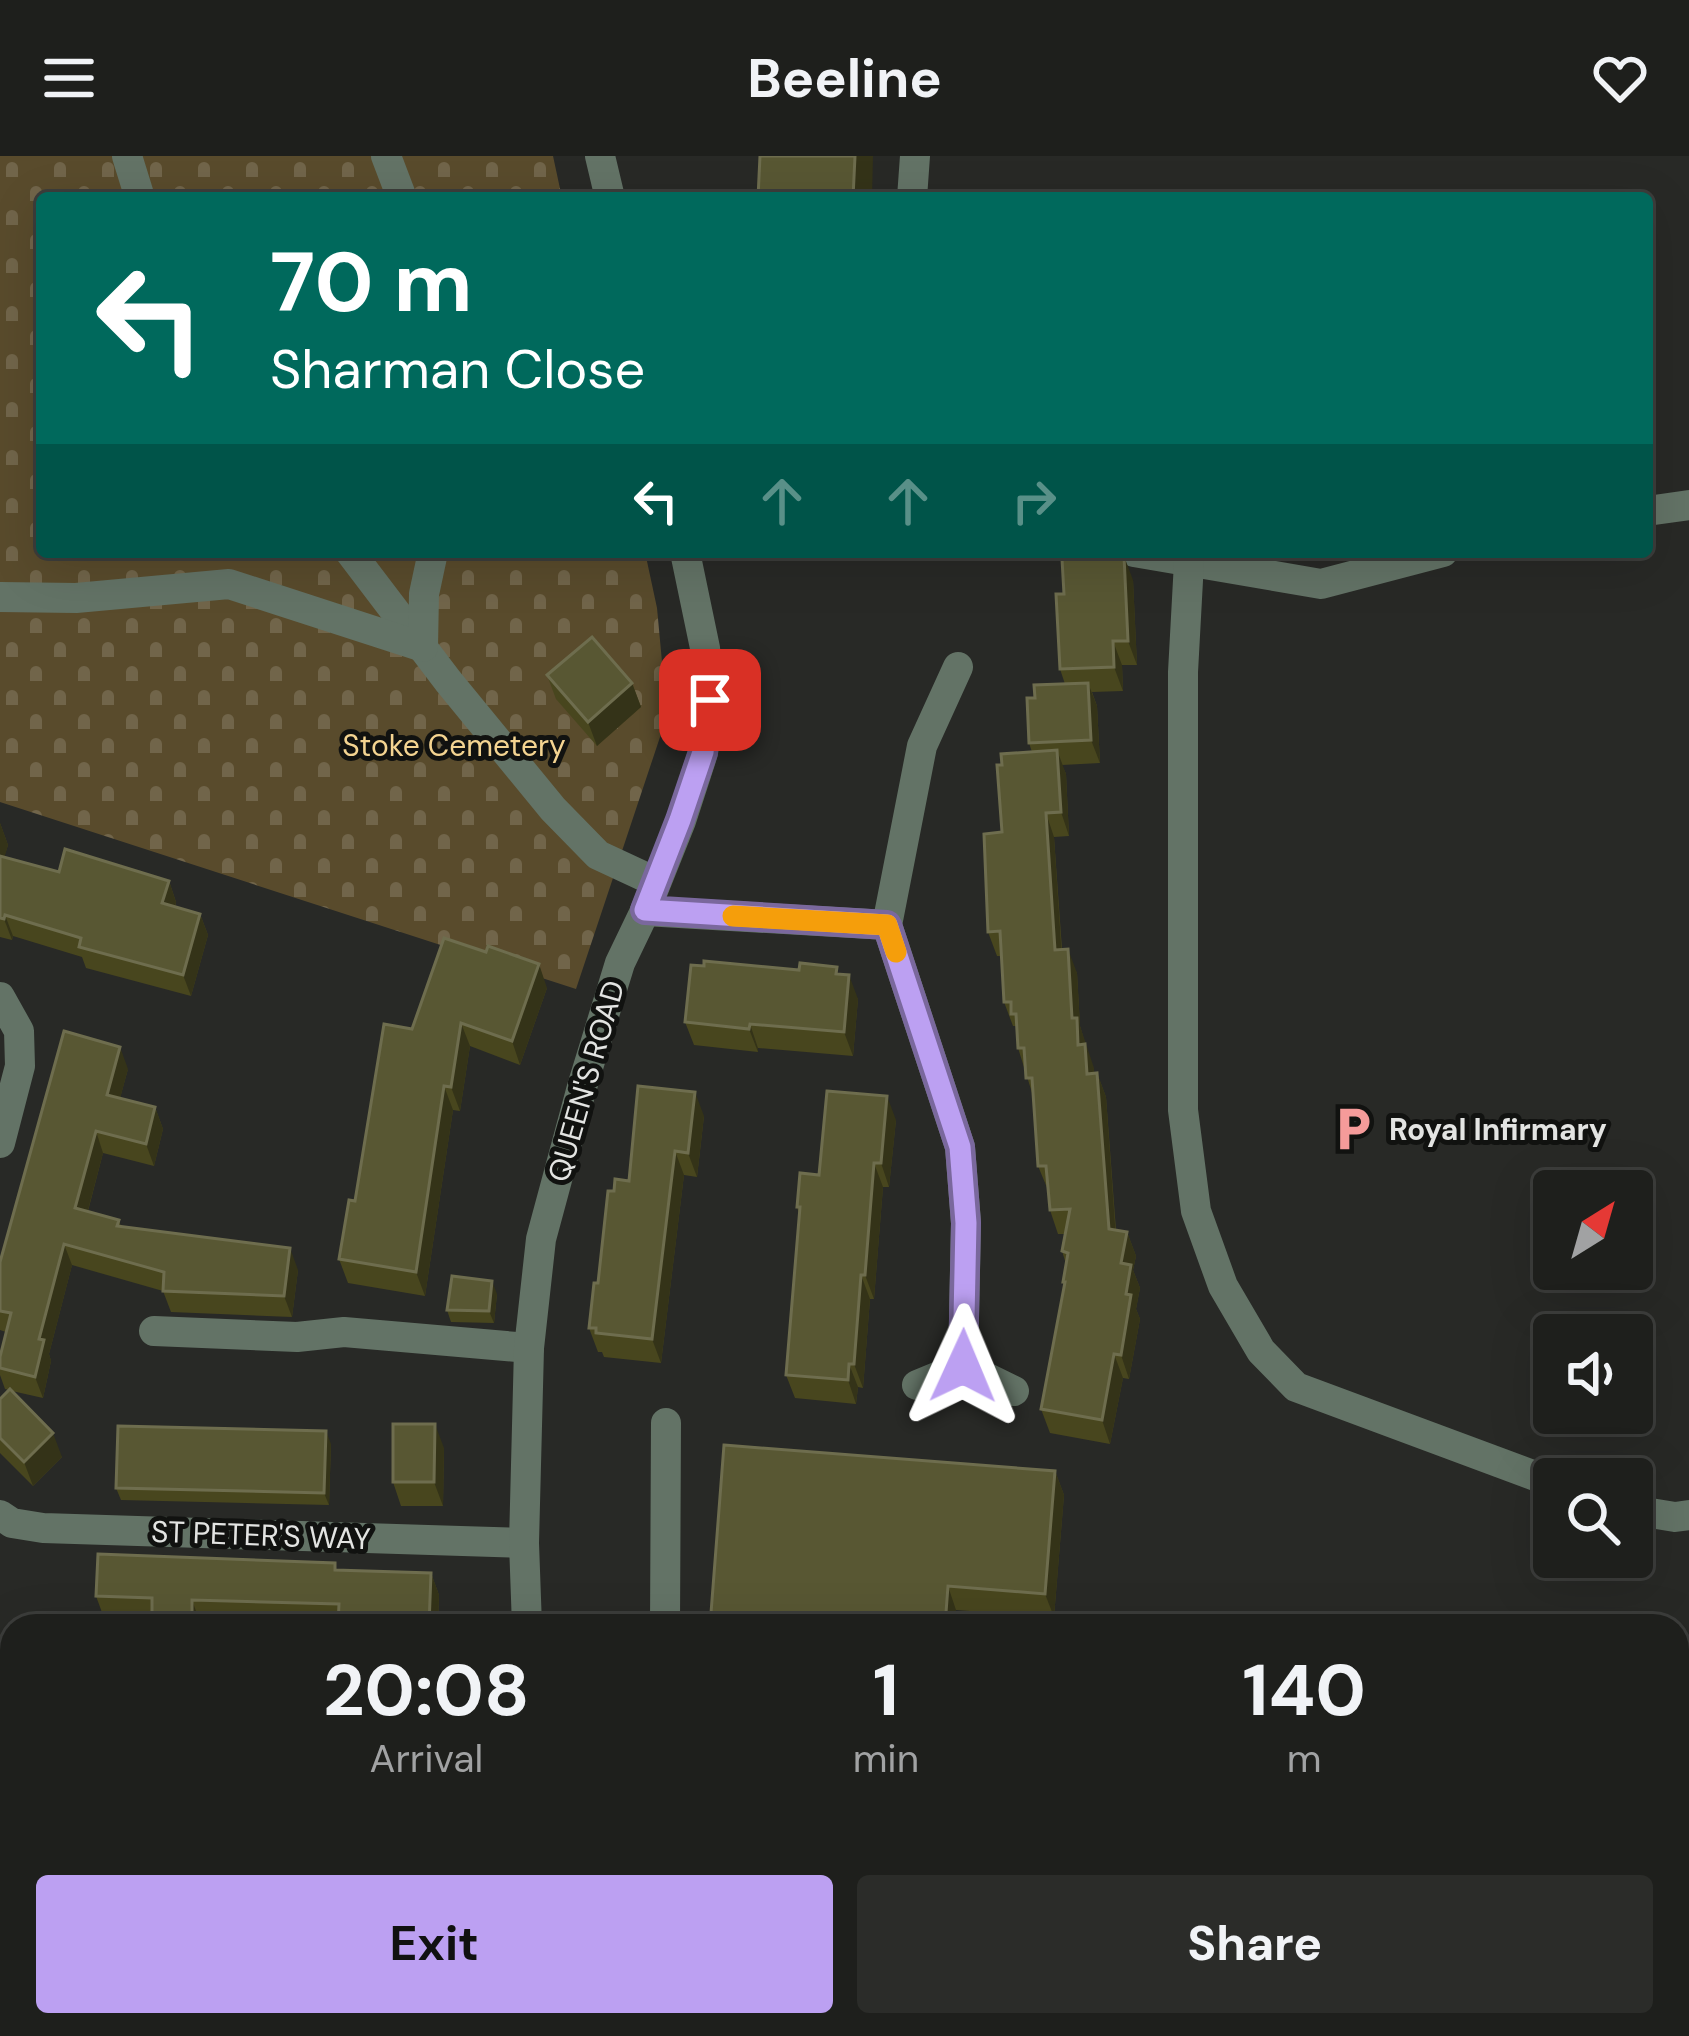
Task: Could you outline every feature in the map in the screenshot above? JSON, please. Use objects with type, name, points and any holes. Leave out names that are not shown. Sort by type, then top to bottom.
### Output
[{"type":"street","points":[[128,156],[138,192]]},
{"type":"street","points":[[386,156],[400,192]]},
{"type":"street","points":[[600,156],[609,192]]},
{"type":"street","points":[[912,192],[915,156]]},
{"type":"street","points":[[1653,510],[1689,505]]},
{"type":"street","points":[[355,558],[553,809],[598,855],[650,897],[887,925]]},
{"type":"street","points":[[423,647],[424,594],[432,558]]},
{"type":"street","name":"QUEEN'S ROAD","points":[[527,1614],[529,1348],[541,1239],[620,963],[650,897],[703,752],[710,700],[705,648],[686,558]]},
{"type":"street","points":[[1168,558],[1321,584],[1420,558]]},
{"type":"street","points":[[1190,562],[1183,671],[1183,1110],[1196,1210],[1223,1286],[1261,1351],[1296,1387],[1533,1475]]},
{"type":"street","points":[[0,597],[76,598],[229,584],[423,647]]},
{"type":"street","points":[[958,667],[909,740],[887,925],[960,1147],[966,1223],[963,1366]]},
{"type":"street","points":[[0,997],[19,1031],[20,1066],[0,1144]]},
{"type":"street","points":[[154,1331],[297,1337],[344,1332],[529,1348]]},
{"type":"street","points":[[917,1385],[963,1366],[1013,1391]]},
{"type":"street","points":[[665,1614],[666,1423]]},
{"type":"street","points":[[1653,1513],[1689,1515]]},
{"type":"street","name":"ST PETER'S WAY","points":[[0,1515],[12,1523],[43,1528],[524,1543]]},
{"type":"green space","name":"Stoke Cemetery","points":[[0,156],[553,156],[561,192],[36,192],[36,558],[646,558],[657,608],[667,716],[576,989],[0,802]]},
{"type":"building","points":[[760,156],[855,156],[853,192],[758,192]]},
{"type":"building","points":[[1124,558],[1128,641],[1113,641],[1114,667],[1060,669],[1056,594],[1064,594],[1062,559]]},
{"type":"building","points":[[592,637],[632,683],[588,722],[547,675]]},
{"type":"building","points":[[1088,683],[1091,740],[1029,743],[1027,698],[1035,698],[1034,685]]},
{"type":"building","points":[[1057,750],[1061,812],[1046,813],[1055,950],[1068,949],[1078,1045],[1085,1044],[1087,1074],[1097,1073],[1109,1229],[1127,1232],[1121,1263],[1131,1265],[1121,1355],[1114,1354],[1102,1420],[1041,1409],[1065,1282],[1068,1253],[1062,1251],[1070,1209],[1050,1210],[1046,1166],[1038,1166],[1032,1078],[1026,1078],[1024,1048],[1018,1048],[1016,1014],[1011,1014],[1011,1002],[1004,1002],[1000,931],[988,932],[984,834],[1002,832],[997,765],[1002,765],[1001,754]]},
{"type":"building","points":[[65,849],[169,881],[162,903],[200,914],[183,975],[79,947],[81,938],[5,915],[0,918],[0,856],[59,872]]},
{"type":"building","points":[[444,938],[486,952],[488,946],[539,964],[512,1041],[461,1023],[451,1087],[444,1086],[416,1272],[339,1259],[349,1200],[355,1201],[384,1024],[412,1029]]},
{"type":"building","points":[[704,961],[799,970],[800,963],[837,967],[836,974],[849,975],[844,1032],[685,1022],[691,965],[704,966]]},
{"type":"building","points":[[64,1031],[120,1047],[107,1095],[155,1107],[146,1144],[96,1131],[75,1208],[119,1220],[117,1226],[290,1248],[284,1296],[163,1291],[164,1272],[64,1244],[39,1339],[44,1340],[35,1377],[0,1368],[11,1313],[0,1311],[0,1262]]},
{"type":"building","points":[[638,1086],[695,1092],[688,1153],[675,1151],[652,1339],[596,1333],[596,1328],[589,1328],[608,1191],[614,1191],[615,1179],[629,1181]]},
{"type":"building","points":[[827,1091],[887,1096],[881,1163],[874,1163],[854,1364],[849,1364],[848,1380],[786,1375],[800,1173],[819,1175]]},
{"type":"building","points":[[452,1276],[492,1281],[489,1311],[447,1310]]},
{"type":"building","points":[[10,1389],[53,1433],[24,1462],[0,1438],[0,1399]]},
{"type":"building","points":[[393,1424],[435,1424],[434,1482],[393,1482]]},
{"type":"building","points":[[118,1426],[326,1431],[324,1493],[116,1488]]},
{"type":"building","points":[[724,1445],[1055,1471],[1045,1594],[948,1586],[946,1614],[711,1614]]},
{"type":"building","points":[[98,1554],[335,1563],[335,1570],[431,1573],[429,1614],[339,1614],[339,1604],[192,1600],[192,1614],[152,1614],[152,1598],[96,1596]]},
{"type":"slow traffic","points":[[733,916],[887,925],[896,952]]},
{"type":"place","name":"Royal Infirmary","points":[[1353,1129]]},
{"type":"route","points":[[710,700],[703,752],[645,910],[887,925],[960,1147],[966,1223],[963,1366]]}]
